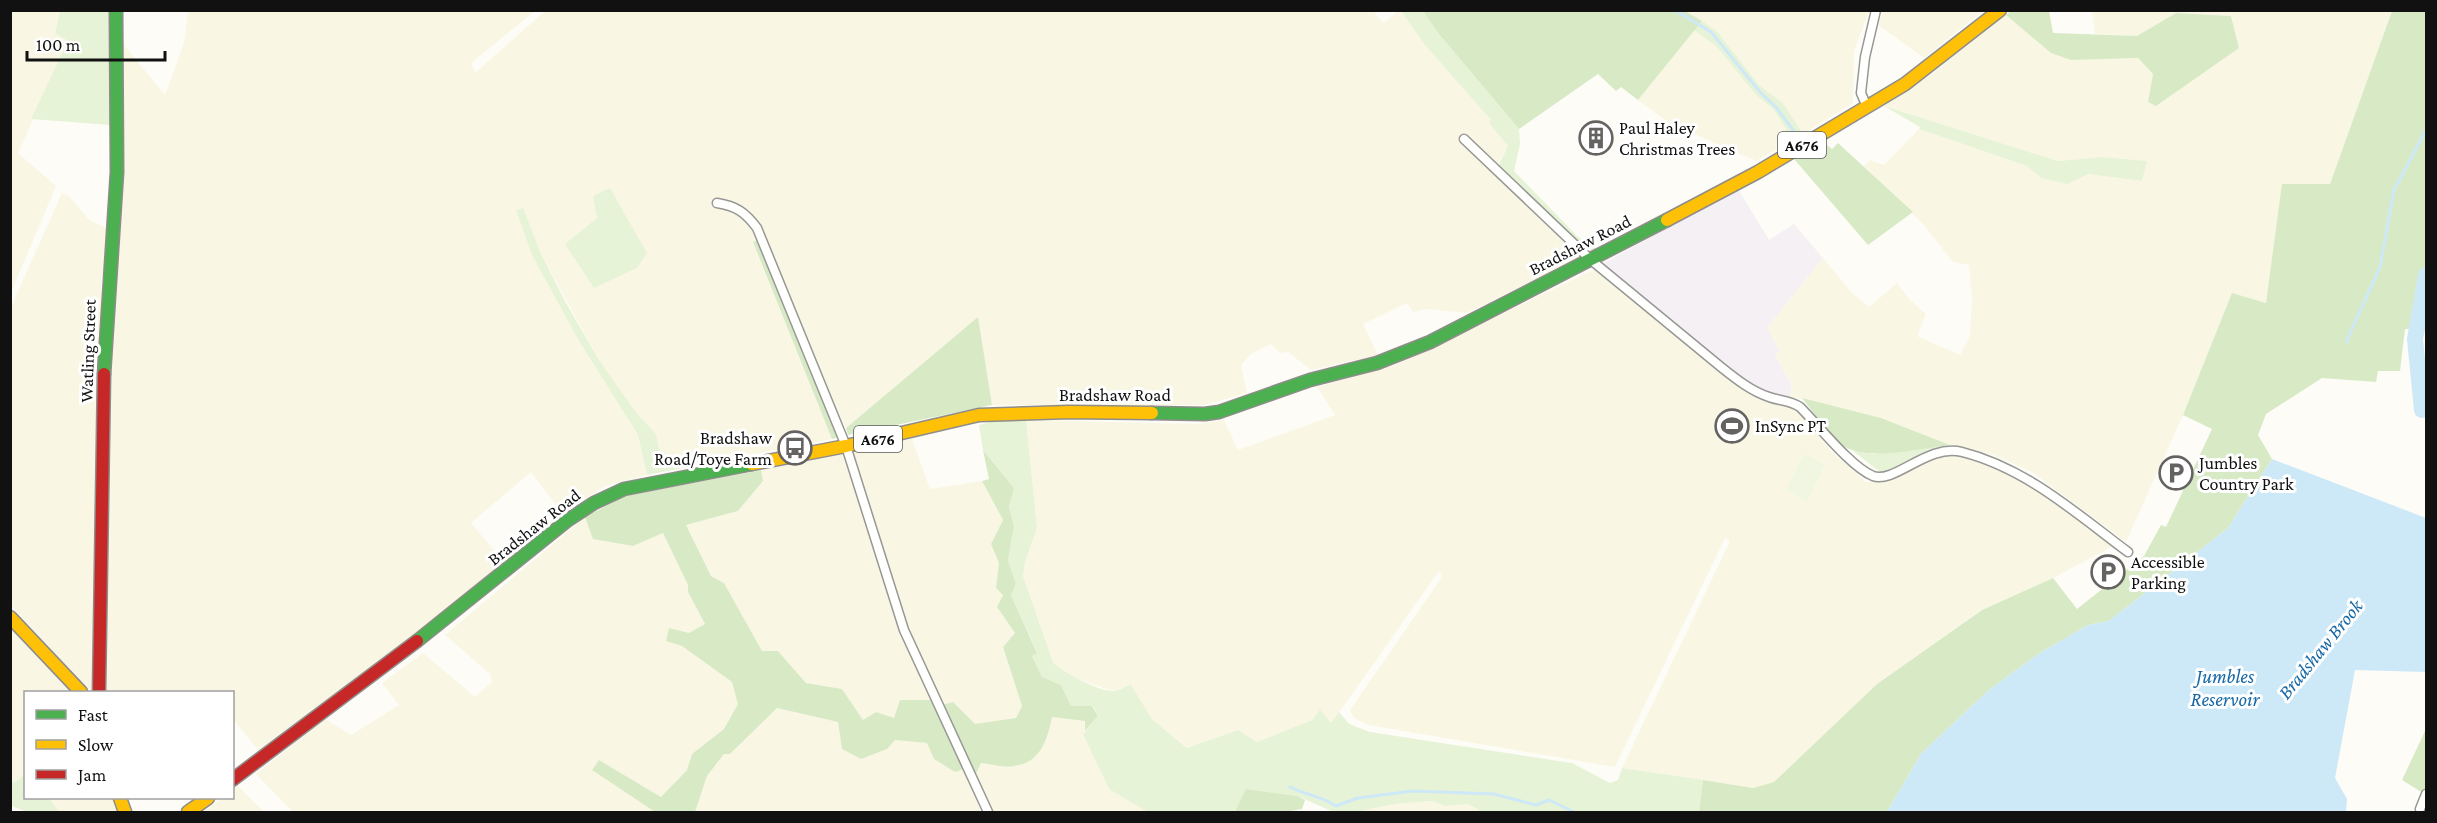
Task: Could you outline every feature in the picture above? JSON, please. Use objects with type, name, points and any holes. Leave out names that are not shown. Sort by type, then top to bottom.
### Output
[{"type":"main road","name":"Watling Street","points":[[99,691],[104,366],[117,172],[116,10]]},
{"type":"main road","name":"Bradshaw Road","points":[[234,779],[380,670],[567,520],[594,503],[624,489],[846,446],[979,415],[1205,414],[1219,412],[1310,380],[1377,363],[1430,342],[1758,172],[1905,84],[2000,10]]},
{"type":"main road","points":[[10,617],[79,691]]},
{"type":"main road","points":[[188,813],[207,799]]},
{"type":"street","points":[[1867,107],[1861,93],[1865,57],[1876,10]]},
{"type":"street","points":[[1464,139],[1591,260],[1739,382],[1769,398],[1792,402],[1800,407],[1845,454],[1874,476],[1886,477],[1930,454],[1945,449],[1962,452],[2019,473],[2128,552]]},
{"type":"street","points":[[717,203],[734,206],[747,214],[757,228],[846,446],[904,630],[988,813]]},
{"type":"street","points":[[2420,809],[2427,794]]},
{"type":"shaded area","points":[[1376,10],[1375,14],[1384,23],[1401,11],[1424,44],[1491,120],[1489,123],[1508,146],[1493,172],[1581,257],[1467,313],[1426,309],[1413,312],[1407,303],[1363,324],[1378,355],[1311,370],[1288,352],[1280,353],[1271,344],[1251,354],[1241,365],[1247,393],[1204,405],[992,405],[977,318],[846,428],[819,374],[763,237],[753,243],[832,439],[729,459],[722,455],[687,461],[675,459],[659,449],[599,360],[541,254],[522,208],[516,210],[579,341],[638,435],[647,475],[605,486],[563,514],[531,472],[471,523],[504,562],[429,624],[258,750],[234,720],[234,691],[104,691],[108,366],[122,175],[119,39],[165,95],[184,43],[188,11],[535,11],[471,63],[475,73],[545,11]]},
{"type":"shaded area","points":[[1883,10],[1983,11],[1924,58],[1878,25]]},
{"type":"shaded area","points":[[11,11],[60,11],[55,33],[69,41],[18,153],[56,186],[11,293]]},
{"type":"shaded area","points":[[1685,11],[1869,11],[1854,51],[1853,103],[1803,134],[1783,103],[1759,85],[1717,31]]},
{"type":"shaded area","points":[[2092,11],[2392,11],[2330,184],[2266,303],[2232,294],[2183,415],[2126,542],[2032,472],[1991,454],[1950,445],[1881,418],[1790,396],[1792,385],[1775,354],[1780,351],[1767,328],[1823,258],[1851,292],[1869,307],[1897,283],[1911,301],[1926,314],[1917,336],[1960,355],[1970,335],[1972,297],[1969,265],[1953,262],[1923,224],[1864,166],[1870,160],[1884,165],[1919,129],[2027,166],[2041,178],[2072,182],[2089,174],[2099,174],[2142,181],[2146,161],[2103,157],[2058,161],[1884,106],[1930,75],[2006,15],[2051,53],[2071,60],[2138,58],[2154,75],[2148,102],[2239,48],[2231,16],[2176,13],[2137,36],[2095,34]]},
{"type":"shaded area","points":[[1694,30],[1717,47],[1756,95],[1773,109],[1793,140],[1756,161],[1669,123],[1638,100]]},
{"type":"shaded area","points":[[1738,189],[1769,240],[1794,224],[1823,258],[1767,328],[1780,351],[1775,355],[1792,385],[1790,396],[1771,393],[1740,378],[1602,264]]},
{"type":"shaded area","points":[[62,193],[69,196],[89,220],[108,229],[106,265],[101,279],[101,330],[97,336],[100,339],[100,500],[94,586],[95,684],[91,690],[87,689],[11,605],[11,307]]},
{"type":"shaded area","points":[[1595,269],[1738,386],[1769,402],[1783,404],[1797,411],[1813,426],[1833,453],[1866,482],[1892,481],[1944,454],[1961,456],[2012,475],[2036,488],[2113,546],[2053,578],[1981,610],[1877,684],[1774,782],[1753,788],[1622,768],[1730,541],[1725,538],[1615,767],[1368,725],[1354,718],[1350,710],[1442,577],[1439,571],[1331,724],[1312,720],[1257,742],[1238,730],[1188,748],[1152,719],[1131,685],[1112,691],[1069,676],[1053,662],[1023,576],[1025,562],[1037,528],[1026,420],[1197,424],[1224,420],[1238,450],[1335,415],[1317,387],[1393,366]]},
{"type":"shaded area","points":[[912,439],[930,489],[982,481],[1003,520],[991,544],[999,563],[996,588],[1003,595],[998,608],[1015,633],[1003,647],[1022,706],[1016,718],[975,725],[953,703],[942,705],[910,635],[893,589],[851,451]]},
{"type":"shaded area","points":[[843,454],[896,623],[932,700],[900,700],[895,718],[863,720],[842,689],[806,683],[778,651],[762,652],[724,583],[711,576],[686,525],[738,511],[763,481],[761,470]]},
{"type":"shaded area","points":[[585,517],[633,546],[663,533],[688,585],[688,592],[705,624],[689,633],[666,640],[682,646],[732,682],[739,705],[724,729],[692,754],[687,770],[661,797],[599,760],[592,770],[655,812],[293,812],[256,774],[325,719],[351,735],[399,705],[382,683],[423,653],[475,697],[492,682],[490,674],[445,635]]},
{"type":"shaded area","points":[[10,628],[71,691],[24,691],[24,775],[11,783]]},
{"type":"shaded area","points":[[777,708],[838,722],[842,748],[886,749],[895,740],[927,743],[964,769],[981,812],[695,812],[707,776],[724,754],[730,754]]},
{"type":"shaded area","points":[[1052,717],[1085,721],[1084,734],[1109,789],[1150,812],[992,812],[975,777],[981,763],[1015,766],[1047,740]]},
{"type":"shaded area","points":[[238,786],[264,812],[203,812],[222,799],[234,799],[234,789]]},
{"type":"shaded area","points":[[50,799],[114,799],[119,812],[59,812]]},
{"type":"shaded area","points":[[1432,801],[1445,806],[1468,804],[1482,812],[1357,812],[1394,804]]},
{"type":"green space","points":[[107,10],[109,13],[110,125],[31,119],[68,41],[55,33],[60,11]]},
{"type":"green space","points":[[1401,11],[1423,11],[1438,33],[1519,129],[1520,144],[1514,171],[1578,237],[1597,248],[1589,253],[1498,166],[1508,146],[1489,123],[1491,120],[1424,44]]},
{"type":"green space","points":[[1423,11],[1685,11],[1702,21],[1638,100],[1621,87],[1616,91],[1598,74],[1519,129],[1438,33]]},
{"type":"green space","points":[[2011,11],[2049,11],[2053,33],[2137,36],[2176,13],[2231,16],[2239,48],[2156,106],[2148,102],[2153,74],[2138,58],[2071,60],[2051,53],[2006,15]]},
{"type":"green space","points":[[2392,11],[2426,11],[2426,340],[2424,329],[2405,329],[2400,371],[2378,371],[2376,382],[2322,378],[2266,414],[2258,435],[2272,459],[2228,528],[2109,621],[2088,625],[2040,653],[1990,689],[1921,754],[1887,812],[1699,812],[1703,780],[1753,788],[1774,782],[1877,684],[1982,610],[2053,578],[2077,609],[2144,556],[2161,525],[2166,527],[2212,429],[2183,415],[2232,293],[2266,303],[2282,184],[2330,184]]},
{"type":"green space","points":[[1702,21],[1717,31],[1759,85],[1783,103],[1803,134],[1793,140],[1773,109],[1756,95],[1717,47],[1694,30]]},
{"type":"green space","points":[[1884,106],[2058,161],[2103,157],[2147,161],[2142,181],[2089,174],[2067,184],[2041,178],[2027,166],[1919,129],[1920,127]]},
{"type":"green space","points":[[1822,141],[1832,149],[1838,143],[1913,212],[1868,245],[1794,159]]},
{"type":"green space","points":[[610,188],[647,253],[637,268],[594,288],[565,244],[597,218],[593,196]]},
{"type":"green space","points":[[523,208],[541,254],[566,303],[599,360],[637,414],[656,434],[659,449],[680,459],[689,460],[720,455],[729,459],[647,475],[638,435],[579,341],[532,255],[516,210]]},
{"type":"green space","points":[[758,240],[839,437],[832,439],[753,242]]},
{"type":"green space","points":[[978,317],[992,405],[848,435],[846,428]]},
{"type":"green space","points":[[1802,398],[1881,418],[1950,445],[1894,453],[1864,453],[1851,450],[1836,439]]},
{"type":"green space","points":[[998,420],[1026,420],[1037,528],[1025,562],[1023,576],[1053,662],[1072,676],[1106,690],[1114,691],[1131,685],[1152,719],[1187,748],[1238,730],[1257,742],[1312,720],[1320,710],[1331,723],[1339,712],[1349,724],[1370,732],[1572,763],[1610,783],[1618,780],[1622,768],[1703,780],[1699,812],[1482,812],[1468,804],[1445,806],[1432,801],[1394,804],[1357,812],[1334,812],[1297,796],[1247,789],[1235,812],[1148,812],[1109,789],[1083,734],[1098,716],[1093,706],[1071,706],[1061,685],[1042,677],[1032,656],[1037,652],[1011,595],[1016,584],[1008,560],[1014,526],[1009,507],[1014,488],[983,450],[979,425]]},
{"type":"green space","points":[[1942,446],[1884,473],[1853,451],[1874,454]]},
{"type":"green space","points":[[983,450],[1014,488],[1009,507],[1014,526],[1008,560],[1016,584],[1011,595],[1037,653],[1032,656],[1042,677],[1061,685],[1071,706],[1092,706],[1098,716],[1085,731],[1085,721],[1052,717],[1042,748],[1031,760],[1010,766],[981,763],[975,776],[942,705],[953,702],[975,724],[1016,718],[1022,706],[1003,647],[1015,633],[997,607],[1003,595],[996,588],[999,563],[991,544],[1003,520],[982,481],[989,479]]},
{"type":"green space","points":[[1804,454],[1825,465],[1807,501],[1786,490]]},
{"type":"green space","points":[[761,470],[763,481],[738,511],[686,525],[711,576],[724,583],[762,651],[778,651],[806,683],[842,689],[863,720],[876,712],[894,718],[900,700],[932,700],[964,769],[955,772],[934,759],[927,743],[895,740],[887,749],[861,759],[842,749],[838,722],[777,708],[730,754],[724,754],[707,776],[695,812],[655,812],[592,770],[599,760],[661,797],[687,770],[692,754],[724,729],[738,704],[732,682],[682,646],[666,641],[669,628],[689,633],[705,624],[688,592],[688,585],[663,533],[633,546],[593,539],[585,517],[625,496]]},
{"type":"green space","points":[[2426,729],[2426,795],[2402,780]]},
{"type":"green space","points":[[24,775],[24,799],[50,799],[59,812],[28,812],[11,806],[11,783]]},
{"type":"green space","points":[[1246,789],[1297,796],[1305,800],[1302,809],[1284,812],[1235,812]]},
{"type":"water","name":"Jumbles Reservoir","points":[[2272,459],[2426,518],[2426,672],[2355,670],[2335,778],[2347,799],[2346,812],[1887,812],[1921,754],[1990,689],[2040,653],[2088,625],[2109,621],[2228,528]]},
{"type":"waterway","points":[[1675,10],[1711,32],[1793,130]]},
{"type":"waterway","points":[[2346,342],[2380,267],[2394,190],[2426,130]]},
{"type":"waterway","name":"Bradshaw Brook","points":[[2422,410],[2415,339],[2426,275]]},
{"type":"waterway","points":[[1290,787],[1336,806],[1358,798],[1413,791],[1494,794],[1536,805],[1549,800],[1574,812]]},
{"type":"traffic: fast","points":[[104,374],[117,172],[116,10]]},
{"type":"traffic: fast","points":[[1152,413],[1219,412],[1310,380],[1377,363],[1430,342],[1667,220]]},
{"type":"traffic: fast","points":[[417,641],[568,520],[594,503],[624,489],[752,464]]},
{"type":"traffic: slow","points":[[1667,220],[1758,172],[1905,84],[2000,10]]},
{"type":"traffic: slow","points":[[752,464],[846,446],[979,415],[1069,412],[1152,413]]},
{"type":"traffic: slow","points":[[10,617],[80,691]]},
{"type":"traffic: slow","points":[[120,799],[125,812]]},
{"type":"traffic: slow","points":[[188,812],[207,799]]},
{"type":"traffic: jam","points":[[99,691],[104,374]]},
{"type":"traffic: jam","points":[[234,778],[417,641]]},
{"type":"place","name":"Paul Haley Christmas Trees","points":[[1596,138]]},
{"type":"place","name":"InSync PT","points":[[1732,426]]},
{"type":"place","name":"Bradshaw Road/Toye Farm","points":[[795,448]]},
{"type":"place","name":"Jumbles Country Park","points":[[2176,473]]},
{"type":"place","name":"Accessible Parking","points":[[2108,572]]}]
